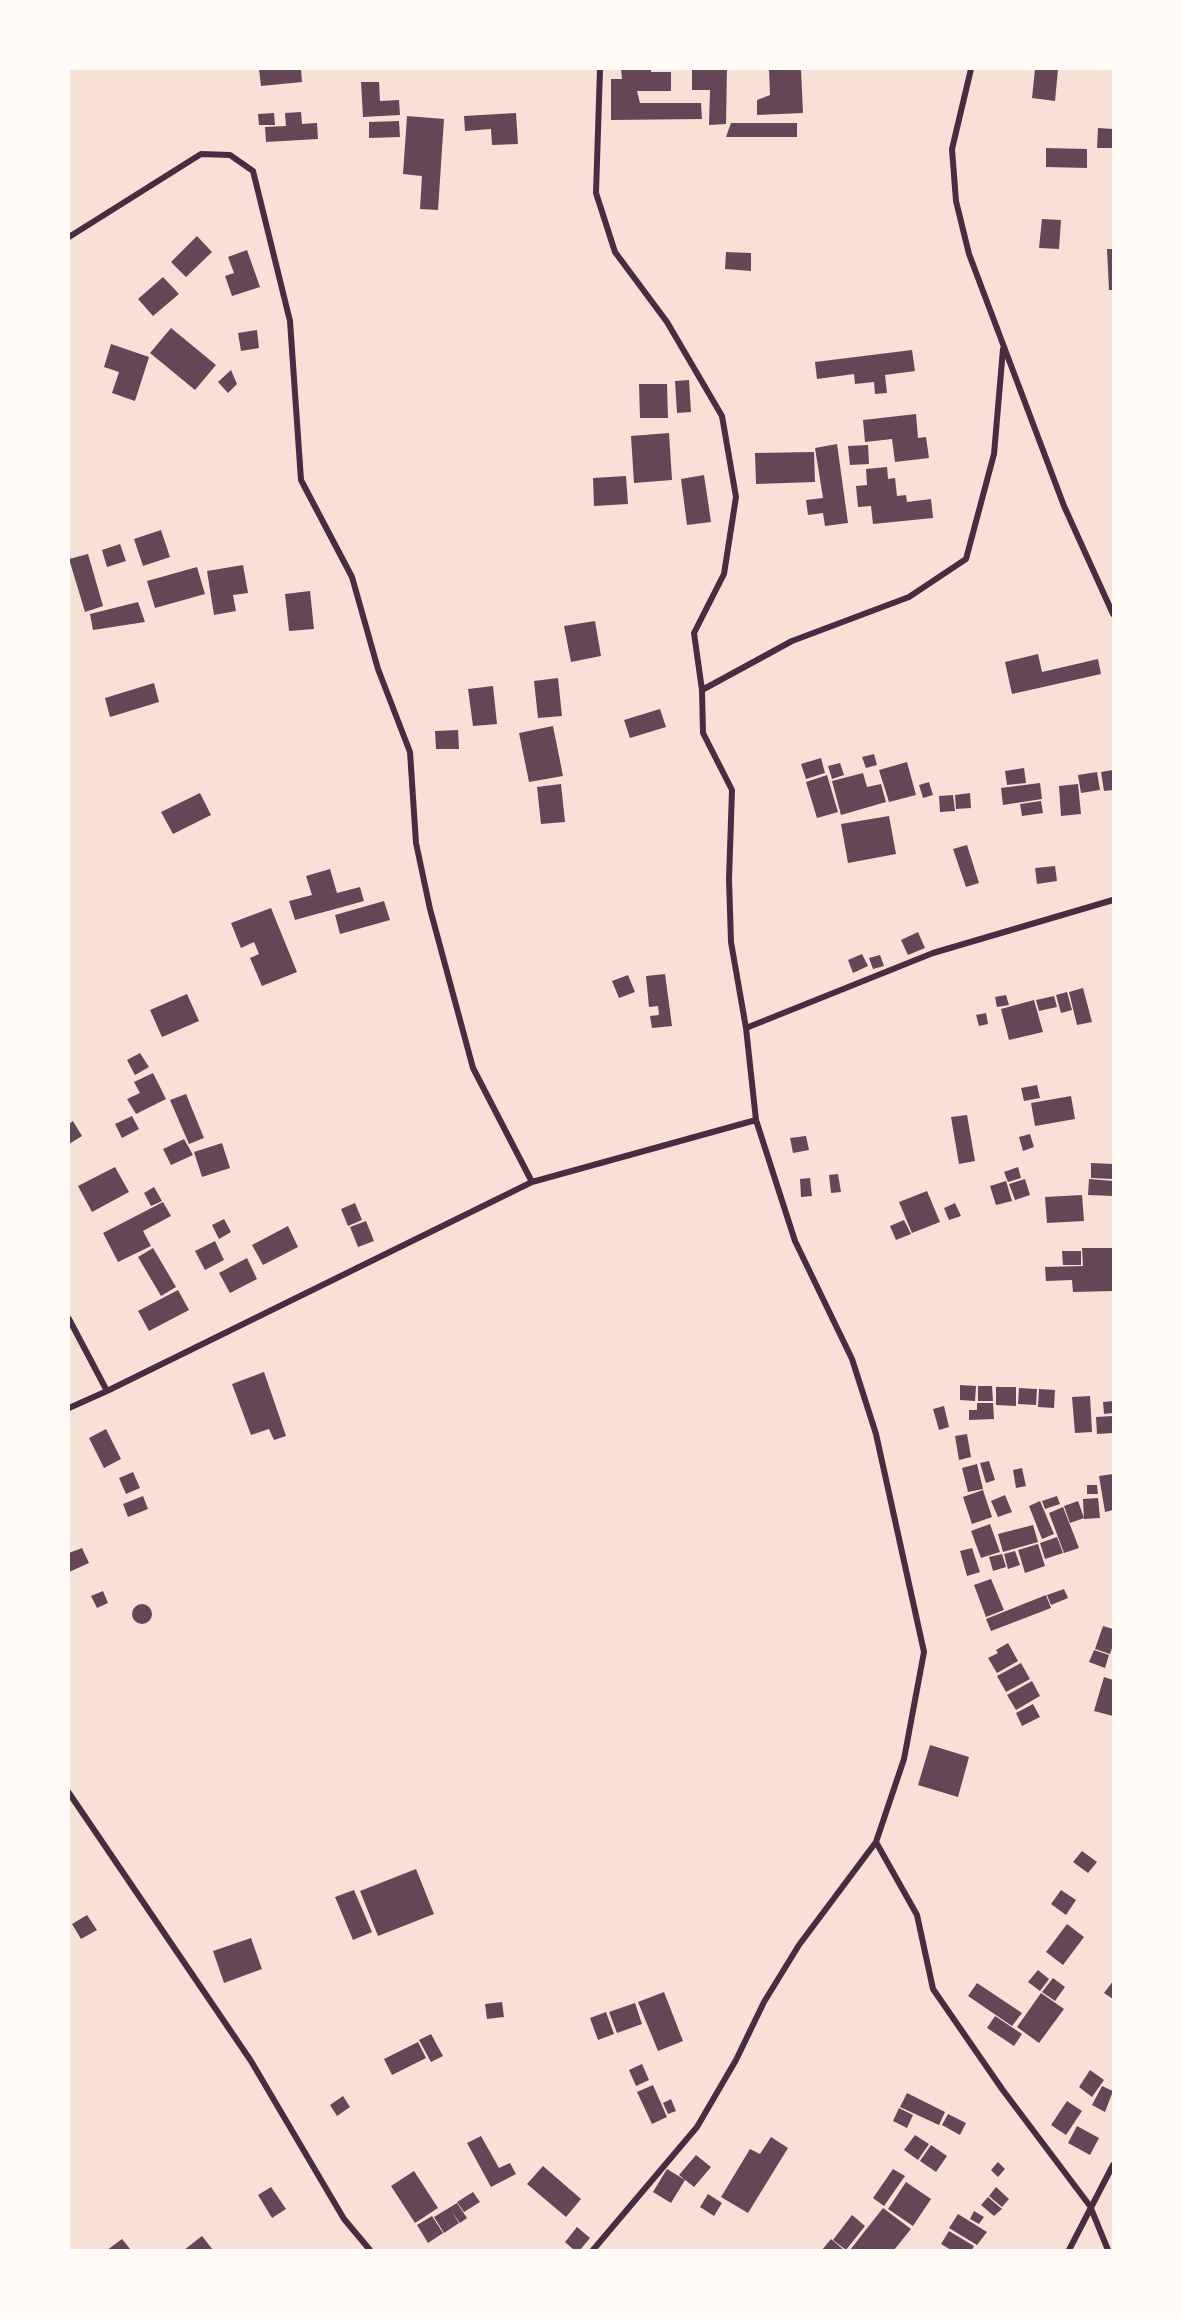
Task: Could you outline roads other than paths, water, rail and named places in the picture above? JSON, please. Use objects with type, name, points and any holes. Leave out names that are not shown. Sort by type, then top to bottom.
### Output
[{"type":"street","points":[[593,2250],[697,2127],[736,2060],[764,2002],[799,1945],[876,1842],[904,1759],[924,1652],[876,1434],[852,1359],[795,1241],[756,1120],[746,1028],[731,942],[729,879],[732,790],[703,733],[702,690],[694,633],[724,574],[736,496],[722,416],[667,322],[615,252],[597,193],[600,69]]},
{"type":"street","points":[[971,69],[952,149],[956,201],[969,254],[1064,506],[1113,614]]},
{"type":"street","points":[[69,237],[201,154],[230,155],[253,171],[290,321],[301,480],[352,577],[378,669],[410,752],[416,843],[430,909],[473,1068],[532,1182]]},
{"type":"street","points":[[702,690],[792,641],[909,597],[966,559],[994,454],[1003,349]]},
{"type":"street","points":[[746,1028],[933,953],[1113,900]]},
{"type":"street","points":[[69,1408],[532,1182],[756,1120]]},
{"type":"street","points":[[69,1318],[107,1391]]},
{"type":"street","points":[[69,1793],[251,2061],[344,2219],[370,2250]]},
{"type":"street","points":[[876,1842],[917,1915],[933,1989],[1002,2089],[1090,2206],[1108,2250]]},
{"type":"street","points":[[1069,2250],[1113,2165]]}]
